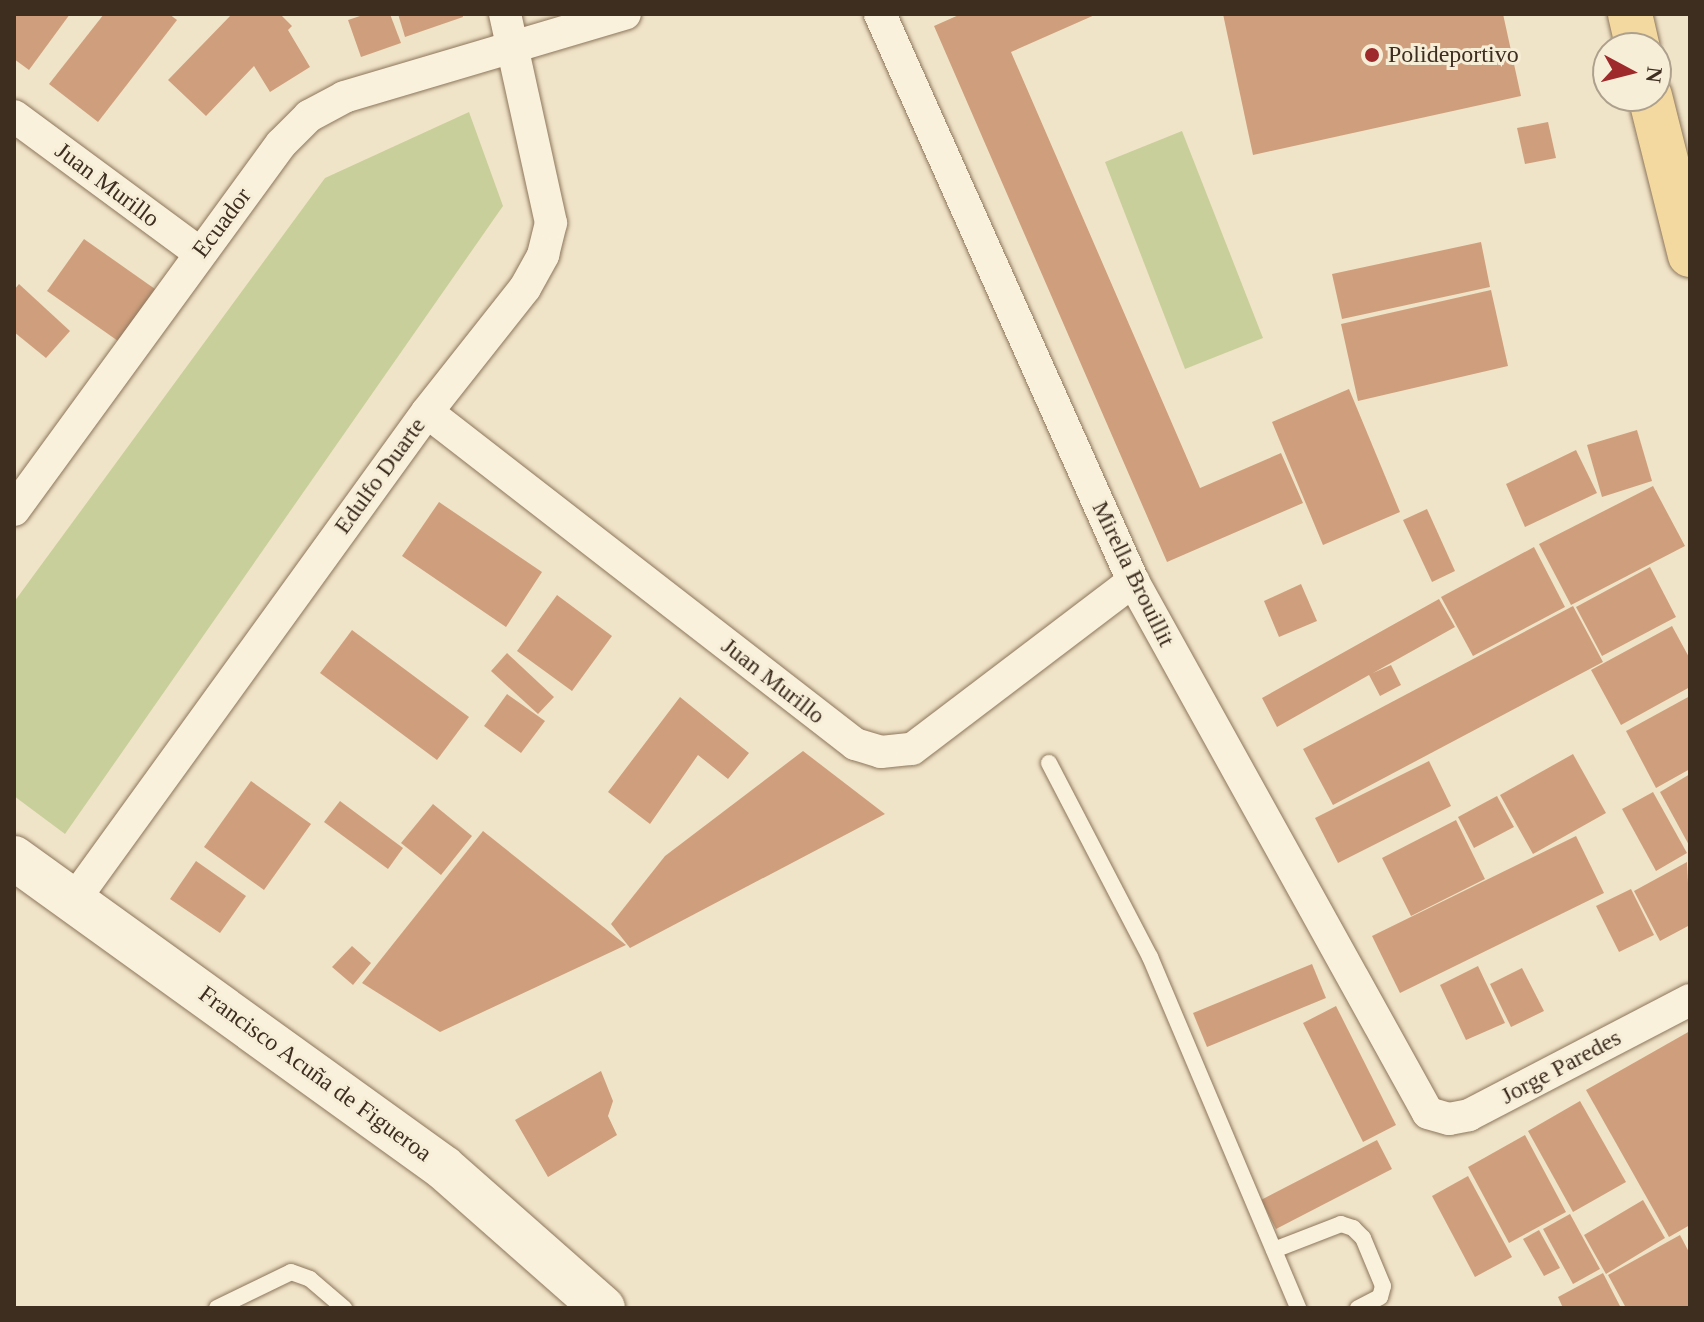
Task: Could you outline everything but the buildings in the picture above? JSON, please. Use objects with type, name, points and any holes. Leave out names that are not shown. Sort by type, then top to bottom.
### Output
[{"type":"main road","points":[[1654,112],[1690,255]]},
{"type":"street","name":"Edulfo Duarte","points":[[74,900],[427,412],[525,288],[543,255],[551,223],[505,14]]},
{"type":"street","name":"Ecuador","points":[[14,510],[281,144],[309,116],[344,97],[625,14]]},
{"type":"street","name":"Mirella Brouillit","points":[[880,14],[1133,581],[1428,1113]]},
{"type":"street","name":"Juan Murillo","points":[[14,116],[200,253]]},
{"type":"street","name":"Juan Murillo","points":[[427,412],[855,744],[881,752],[912,749],[1133,581]]},
{"type":"street","name":"Francisco Acuña de Figueroa","points":[[14,858],[444,1168],[603,1308]]},
{"type":"street","name":"Jorge Paredes","points":[[1428,1113],[1449,1119],[1469,1115],[1690,1000]]},
{"type":"lane","points":[[1049,763],[1150,957],[1298,1308]]},
{"type":"lane","points":[[1274,1250],[1341,1224],[1353,1228],[1363,1238],[1383,1286],[1380,1297],[1358,1308]]},
{"type":"lane","points":[[217,1308],[291,1272],[310,1279],[344,1308]]},
{"type":"green space","points":[[469,112],[503,206],[65,834],[14,796],[14,602],[325,178]]},
{"type":"green space","points":[[1182,131],[1263,338],[1185,369],[1105,162]]},
{"type":"place","name":"Polideportivo","points":[[1372,55]]}]
